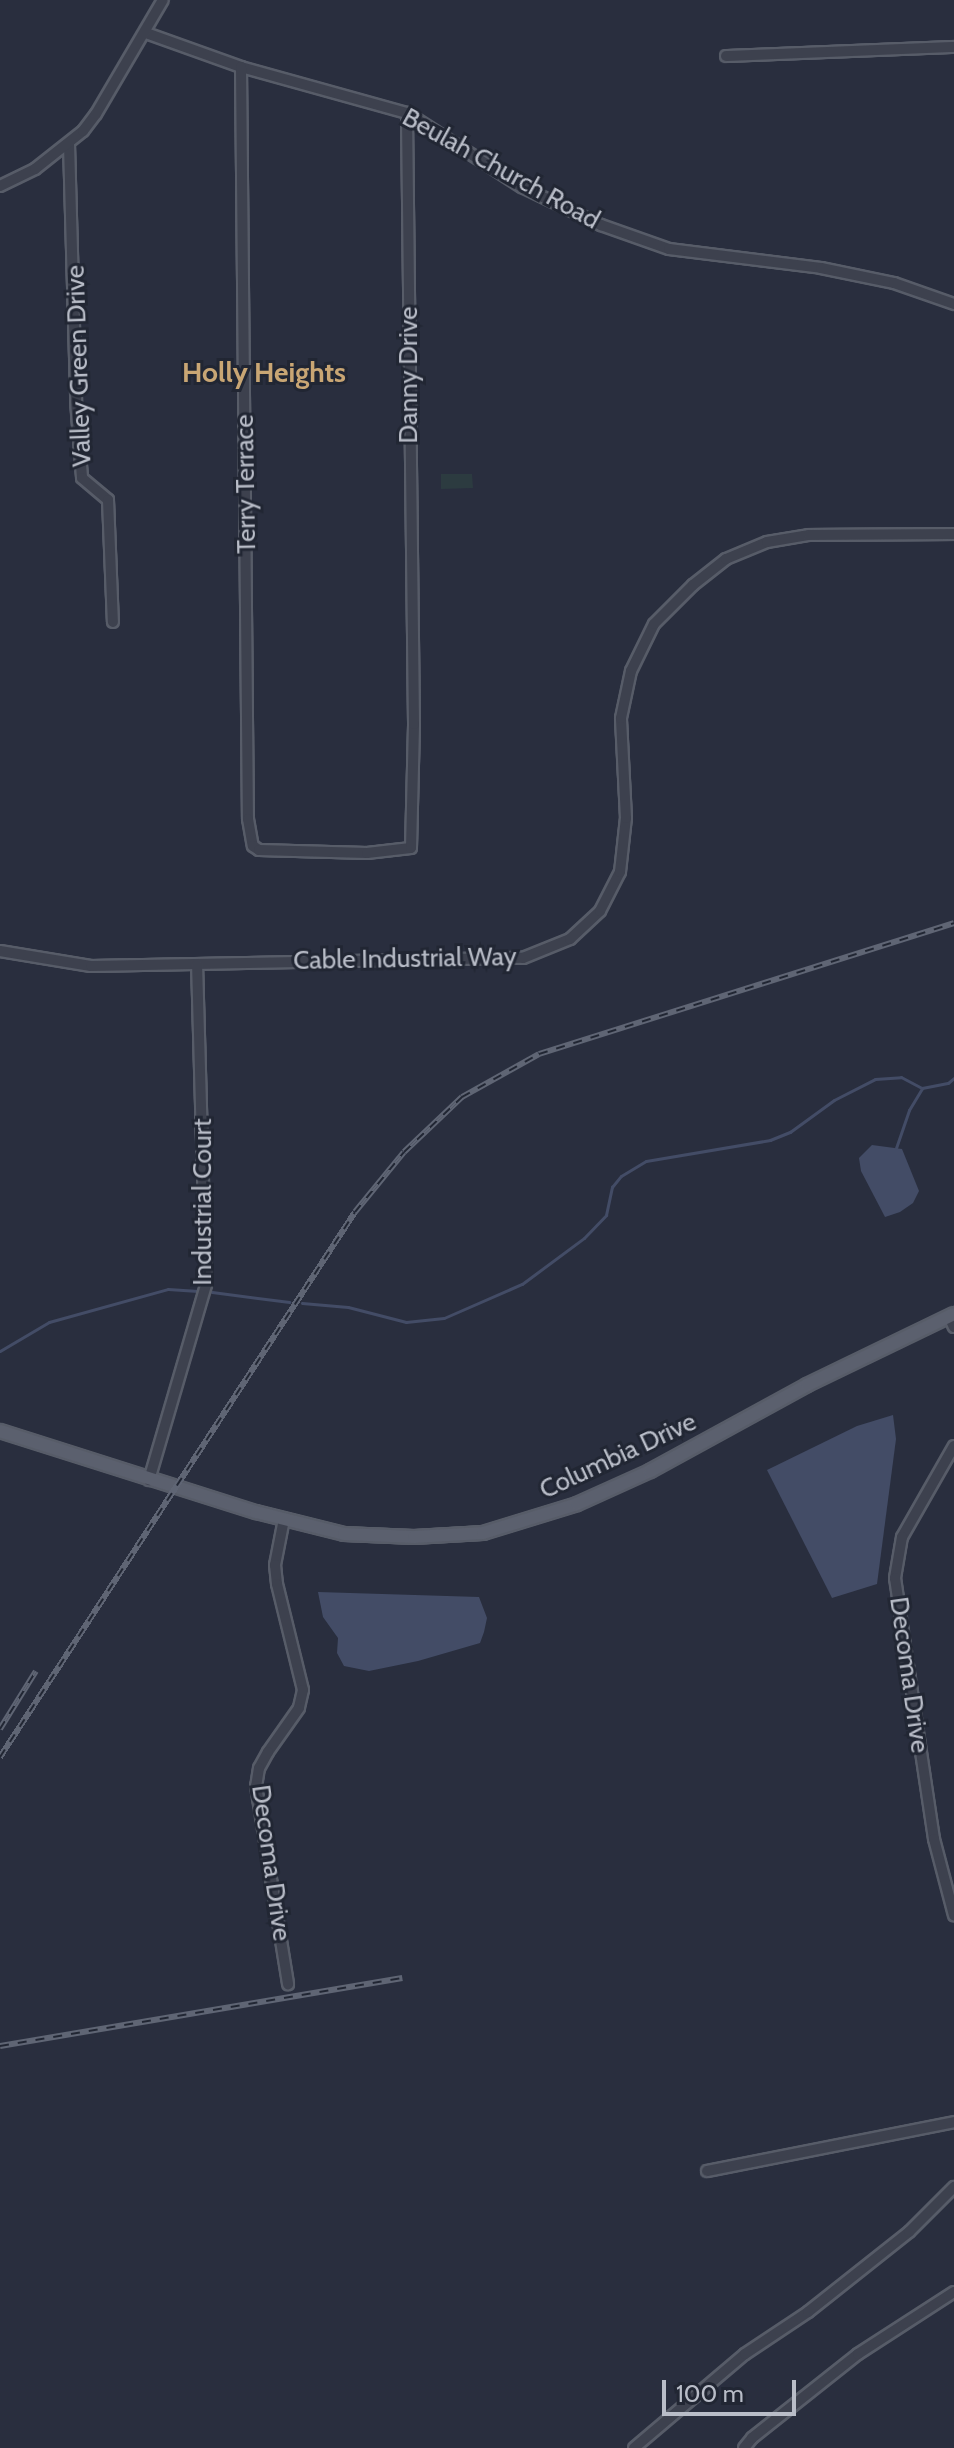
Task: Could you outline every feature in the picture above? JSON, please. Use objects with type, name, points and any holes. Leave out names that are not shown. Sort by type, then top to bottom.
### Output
[{"type":"main road","name":"Columbia Drive","points":[[0,1431],[149,1480],[344,1534],[414,1537],[496,1529],[577,1504],[650,1471],[807,1385],[952,1319]]},
{"type":"street","points":[[0,186],[35,169],[69,144],[96,114],[163,0]]},
{"type":"street","name":"Beulah Church Road","points":[[146,33],[241,67],[407,113],[522,187],[601,225],[669,249],[821,268],[894,283],[954,304]]},
{"type":"street","points":[[726,56],[954,47]]},
{"type":"street","name":"Terry Terrace","points":[[241,67],[248,819],[253,846],[259,850]]},
{"type":"street","name":"Danny Drive","points":[[259,850],[395,852],[411,848],[413,637],[407,113]]},
{"type":"street","name":"Valley Green Drive","points":[[69,144],[76,401],[82,478],[90,489],[108,500],[113,622]]},
{"type":"street","name":"Cable Industrial Way","points":[[0,951],[91,966],[523,958],[570,939],[600,911],[620,872],[626,818],[621,718],[631,671],[654,624],[726,559],[767,542],[809,535],[954,534]]},
{"type":"street","name":"Industrial Court","points":[[149,1480],[206,1285],[197,964]]},
{"type":"street","name":"Decoma Drive","points":[[954,1446],[902,1537],[895,1578],[934,1839],[954,1915]]},
{"type":"street","name":"Decoma Drive","points":[[284,1519],[275,1565],[277,1584],[303,1690],[299,1708],[259,1768],[256,1786],[288,1984]]},
{"type":"street","points":[[707,2171],[954,2122]]},
{"type":"street","points":[[634,2448],[745,2354],[808,2312],[909,2232],[954,2187]]},
{"type":"street","points":[[748,2446],[858,2354],[954,2292]]},
{"type":"shaded area","points":[[441,474],[472,474],[473,488],[441,489]]},
{"type":"water","points":[[872,1145],[902,1149],[919,1191],[913,1203],[885,1217],[861,1171],[859,1158]]},
{"type":"water","points":[[893,1415],[896,1439],[877,1584],[832,1598],[767,1470],[857,1426]]},
{"type":"water","points":[[318,1592],[479,1597],[487,1618],[480,1643],[369,1671],[344,1666],[337,1653],[338,1638],[323,1617]]},
{"type":"waterway","points":[[302,1303],[348,1307],[406,1322],[444,1318],[522,1284],[584,1238],[606,1215],[612,1187],[621,1176],[646,1161],[770,1140],[790,1132],[834,1100],[875,1079],[901,1077],[922,1088],[948,1083],[954,1078]]},
{"type":"waterway","points":[[896,1148],[909,1110],[922,1088]]},
{"type":"waterway","points":[[0,1351],[49,1322],[168,1289],[198,1291]]},
{"type":"waterway","points":[[212,1292],[289,1302]]},
{"type":"railway","points":[[0,1757],[355,1212],[404,1152],[462,1097],[539,1054],[954,923]]},
{"type":"railway","points":[[0,1729],[36,1671]]},
{"type":"railway","points":[[0,2046],[402,1978]]},
{"type":"district","name":"Holly Heights","points":[[264,372]]}]
